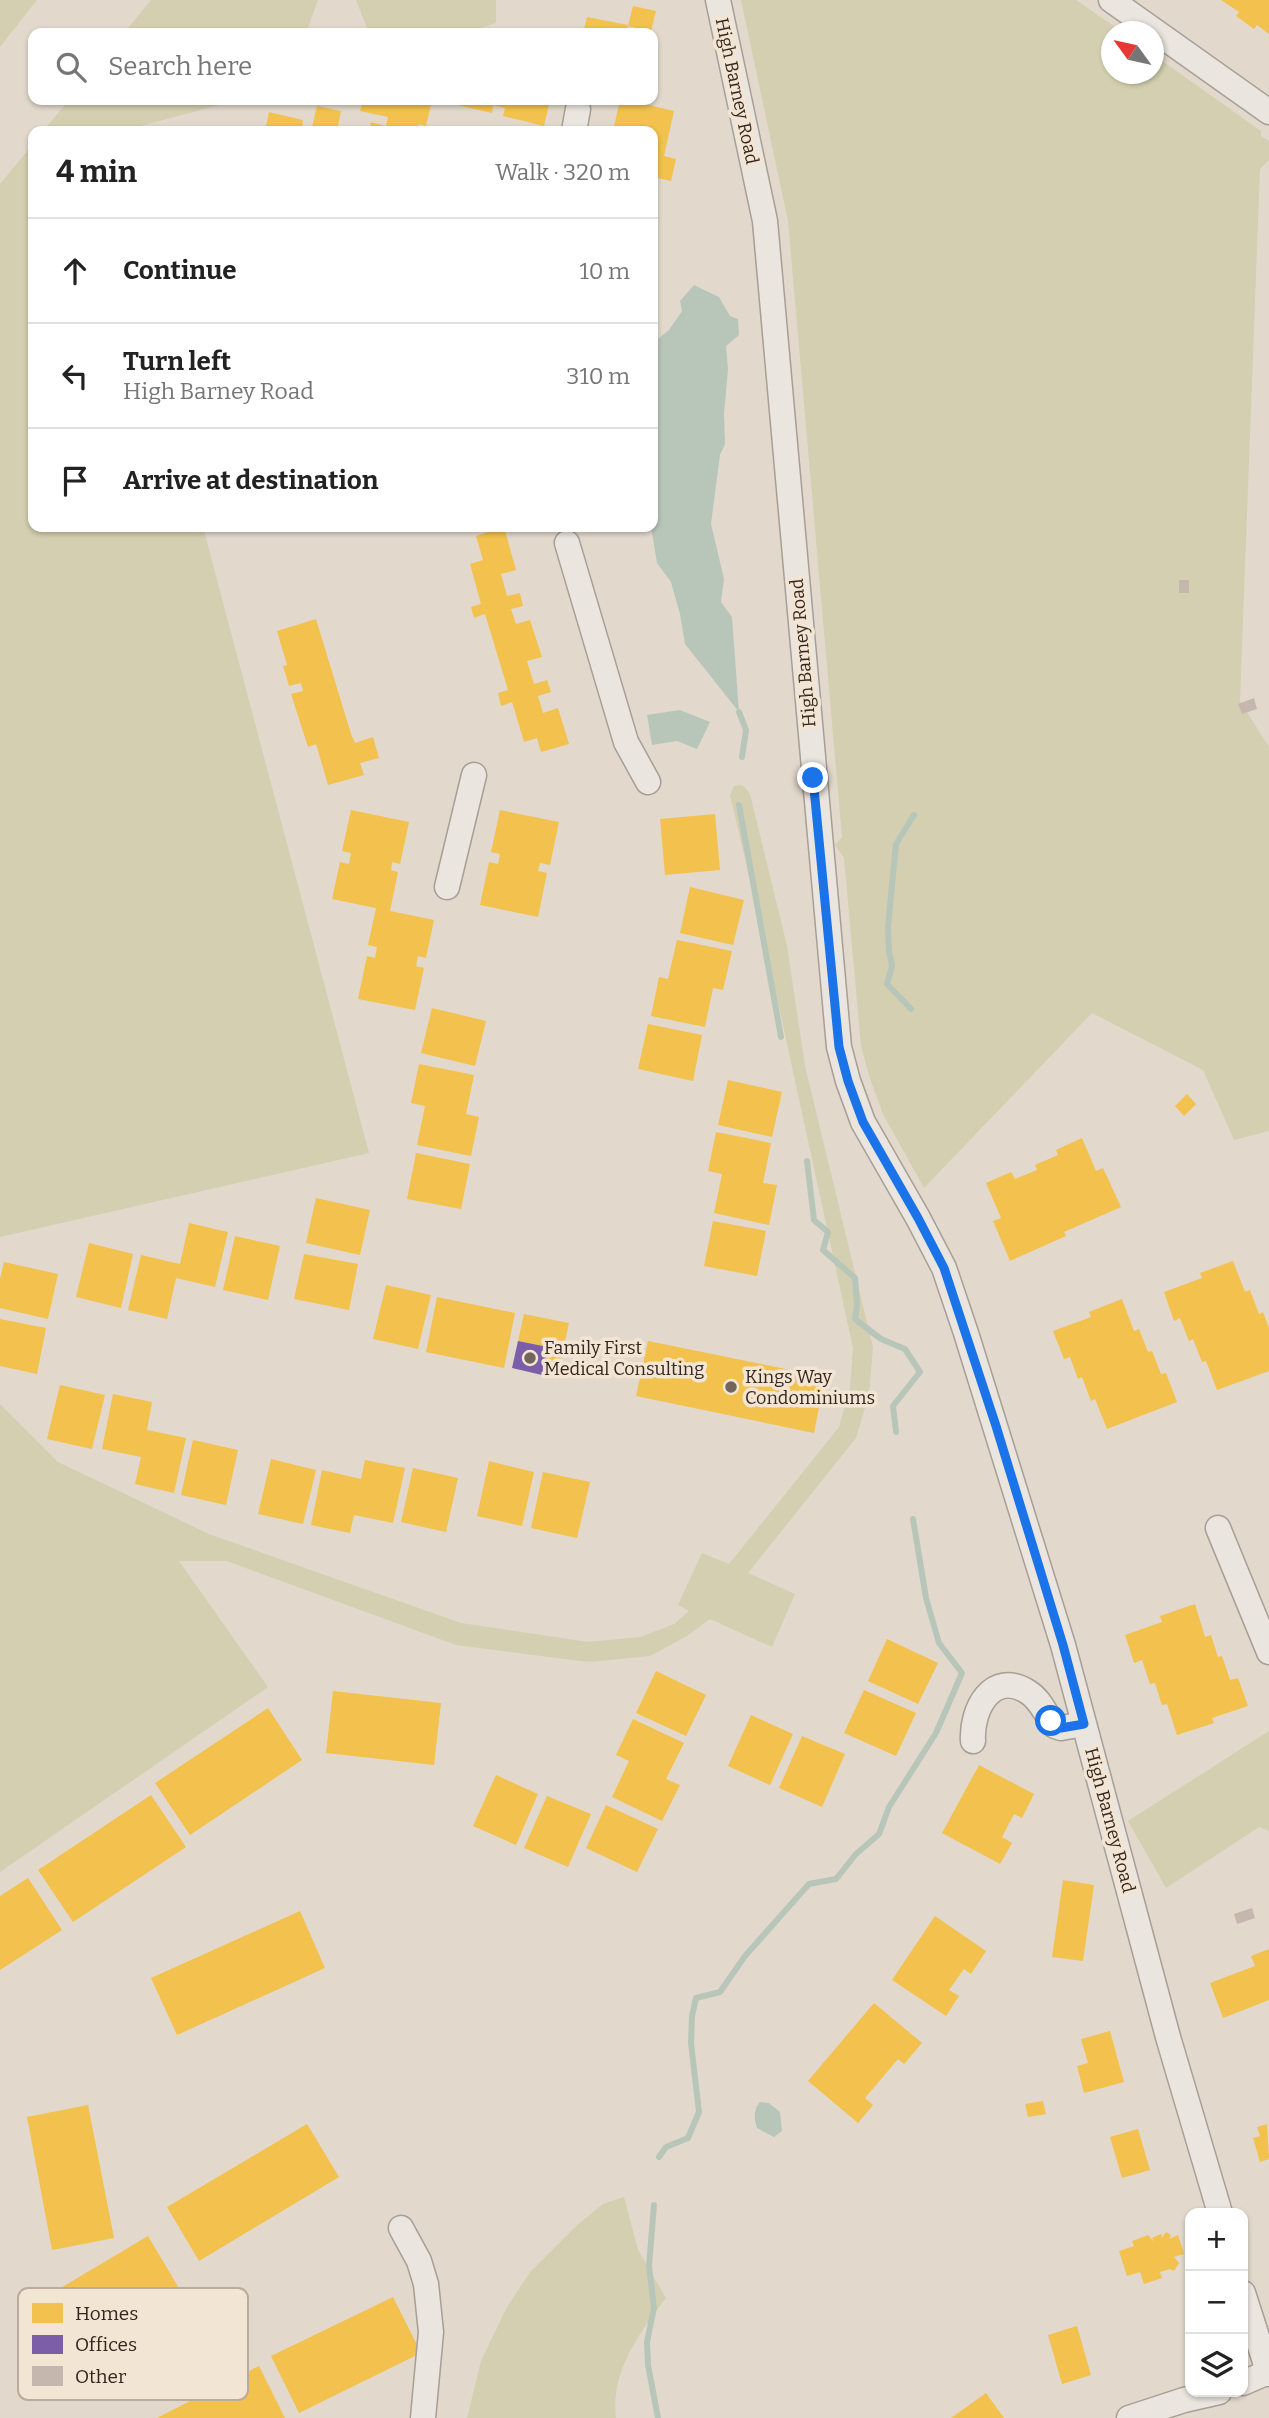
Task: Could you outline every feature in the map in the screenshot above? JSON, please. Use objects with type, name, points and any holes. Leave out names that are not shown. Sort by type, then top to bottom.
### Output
[{"type":"street","name":"High Barney Road","points":[[718,0],[765,221],[839,1047],[863,1122],[944,1268],[996,1426],[1063,1645],[1168,2037],[1219,2208]]},
{"type":"street","points":[[1111,0],[1269,112]]},
{"type":"street","points":[[567,542],[626,743],[648,782]]},
{"type":"street","points":[[447,887],[474,775]]},
{"type":"street","points":[[1218,1528],[1269,1652]]},
{"type":"street","points":[[973,1741],[975,1713],[983,1699],[992,1691],[1009,1686],[1029,1692],[1046,1710],[1055,1726],[1061,1728],[1084,1724]]},
{"type":"street","points":[[401,2228],[419,2261],[426,2284],[431,2332],[423,2418]]},
{"type":"street","points":[[1248,2308],[1269,2373],[1248,2382]]},
{"type":"street","points":[[1129,2418],[1197,2397]]},
{"type":"shaded area","points":[[0,0],[37,0],[0,47]]},
{"type":"shaded area","points":[[151,0],[318,0],[308,28],[128,28]]},
{"type":"shaded area","points":[[356,0],[496,0],[496,23],[480,28],[367,28]]},
{"type":"shaded area","points":[[741,0],[1076,0],[1106,21],[1101,21],[1101,84],[1164,84],[1164,62],[1261,131],[1261,136],[1269,141],[1269,160],[1260,169],[1240,701],[1269,747],[1269,1131],[1234,1140],[1203,1070],[1092,1013],[924,1188],[883,1114],[861,1046],[844,858],[835,845],[842,837],[788,221]]},
{"type":"shaded area","points":[[65,105],[219,105],[141,126],[47,126]]},
{"type":"shaded area","points":[[28,150],[28,532],[204,532],[369,1153],[0,1237],[0,184]]},
{"type":"shaded area","points":[[694,285],[719,297],[730,316],[738,319],[739,335],[726,346],[728,369],[724,414],[725,444],[720,455],[711,524],[724,579],[721,602],[732,617],[739,712],[685,644],[671,582],[657,563],[652,532],[658,532],[658,339],[669,330],[682,311],[680,301]]},
{"type":"shaded area","points":[[680,710],[710,722],[697,749],[677,741],[652,745],[647,715]]},
{"type":"shaded area","points":[[734,786],[744,786],[750,794],[787,946],[805,1066],[873,1347],[869,1394],[856,1438],[748,1573],[795,1594],[772,1647],[710,1619],[687,1636],[650,1656],[589,1662],[456,1645],[227,1561],[179,1561],[268,1687],[0,1872],[0,1404],[58,1462],[209,1534],[461,1623],[588,1642],[640,1637],[674,1624],[689,1611],[678,1605],[702,1553],[729,1564],[839,1427],[850,1387],[853,1348],[766,947],[730,795]]},
{"type":"shaded area","points":[[1269,1731],[1269,1831],[1259,1827],[1166,1888],[1128,1821]]},
{"type":"shaded area","points":[[760,2102],[769,2103],[780,2112],[782,2131],[774,2137],[757,2128],[755,2114]]},
{"type":"shaded area","points":[[624,2197],[638,2250],[666,2298],[637,2339],[622,2369],[615,2401],[616,2418],[467,2418],[481,2361],[507,2307],[530,2272],[576,2226],[603,2204]]},
{"type":"building: Homes","points":[[1221,0],[1269,0],[1269,34],[1257,25],[1254,29],[1236,16],[1239,12]]},
{"type":"building: Homes","points":[[633,6],[656,11],[652,28],[628,26]]},
{"type":"building: Homes","points":[[587,17],[628,25],[627,28],[584,28]]},
{"type":"building: Homes","points":[[362,105],[431,105],[426,126],[386,126],[388,117],[360,111]]},
{"type":"building: Homes","points":[[458,105],[493,105],[492,113]]},
{"type":"building: Homes","points":[[493,105],[549,105],[544,126],[503,116],[505,108]]},
{"type":"building: Homes","points":[[619,105],[649,105],[674,111],[664,156],[676,159],[671,181],[658,178],[658,126],[614,126]]},
{"type":"building: Homes","points":[[317,106],[341,111],[338,126],[312,126]]},
{"type":"building: Homes","points":[[269,112],[303,120],[302,126],[266,126]]},
{"type":"building: Homes","points":[[371,122],[386,126],[370,126]]},
{"type":"building: Homes","points":[[488,532],[505,532],[516,570],[501,574],[507,596],[520,593],[523,606],[511,609],[516,624],[530,620],[542,657],[527,661],[534,684],[547,680],[551,692],[538,696],[543,713],[558,708],[569,744],[541,752],[537,738],[524,742],[512,702],[501,706],[498,693],[508,690],[485,614],[474,618],[471,607],[481,604],[470,564],[483,560],[476,536]]},
{"type":"building: Homes","points":[[316,619],[355,743],[373,737],[379,758],[360,763],[364,775],[328,785],[316,744],[308,747],[291,694],[303,691],[301,683],[289,686],[283,666],[287,665],[277,631]]},
{"type":"building: Homes","points":[[351,810],[409,822],[400,864],[392,862],[391,870],[398,872],[390,911],[434,920],[426,958],[418,956],[416,966],[424,968],[415,1010],[358,999],[367,956],[375,958],[377,947],[368,945],[376,908],[332,899],[340,862],[349,864],[351,853],[342,851]]},
{"type":"building: Homes","points":[[500,810],[559,822],[550,865],[540,863],[538,871],[547,873],[538,917],[480,905],[489,862],[498,864],[500,854],[491,852]]},
{"type":"building: Homes","points":[[715,814],[720,870],[665,875],[660,819]]},
{"type":"building: Homes","points":[[690,887],[744,900],[733,945],[680,933]]},
{"type":"building: Homes","points":[[677,940],[732,951],[723,990],[713,988],[705,1027],[651,1016],[659,977],[668,979]]},
{"type":"building: Homes","points":[[432,1008],[486,1021],[475,1066],[421,1053]]},
{"type":"building: Homes","points":[[648,1024],[702,1035],[693,1081],[638,1069]]},
{"type":"building: Homes","points":[[419,1064],[474,1075],[466,1114],[479,1117],[471,1156],[417,1145],[425,1106],[411,1103]]},
{"type":"building: Homes","points":[[728,1080],[782,1092],[772,1137],[718,1125]]},
{"type":"building: Homes","points":[[1187,1094],[1196,1104],[1184,1116],[1175,1106]]},
{"type":"building: Homes","points":[[716,1132],[771,1143],[763,1183],[777,1185],[769,1225],[714,1213],[722,1174],[708,1171]]},
{"type":"building: Homes","points":[[1082,1138],[1096,1171],[1103,1168],[1121,1207],[1064,1232],[1066,1236],[1010,1261],[993,1221],[1001,1218],[986,1183],[1011,1172],[1015,1179],[1037,1170],[1035,1165],[1058,1155],[1056,1150]]},
{"type":"building: Homes","points":[[416,1153],[470,1164],[461,1209],[407,1199]]},
{"type":"building: Homes","points":[[316,1198],[370,1210],[360,1255],[306,1243]]},
{"type":"building: Homes","points":[[713,1221],[766,1231],[757,1276],[704,1266]]},
{"type":"building: Homes","points":[[189,1223],[228,1232],[215,1287],[176,1278],[167,1319],[128,1310],[141,1255],[180,1264]]},
{"type":"building: Homes","points":[[235,1236],[280,1246],[268,1300],[223,1290]]},
{"type":"building: Homes","points":[[89,1243],[133,1254],[121,1308],[76,1297]]},
{"type":"building: Homes","points":[[304,1254],[358,1264],[349,1310],[294,1299]]},
{"type":"building: Homes","points":[[1233,1261],[1245,1292],[1250,1290],[1259,1314],[1263,1312],[1269,1328],[1269,1371],[1217,1390],[1206,1361],[1202,1362],[1193,1339],[1189,1341],[1180,1318],[1174,1321],[1164,1292],[1202,1278],[1200,1273]]},
{"type":"building: Homes","points":[[4,1262],[58,1274],[48,1319],[0,1308],[0,1279]]},
{"type":"building: Homes","points":[[386,1285],[431,1295],[418,1349],[373,1339]]},
{"type":"building: Homes","points":[[437,1297],[515,1313],[504,1368],[426,1352]]},
{"type":"building: Homes","points":[[1122,1299],[1134,1331],[1139,1329],[1161,1374],[1166,1373],[1177,1402],[1107,1429],[1095,1399],[1091,1401],[1082,1377],[1078,1379],[1070,1357],[1064,1359],[1053,1331],[1091,1317],[1089,1312]]},
{"type":"building: Homes","points":[[524,1314],[569,1323],[557,1378],[542,1375],[548,1347],[518,1341]]},
{"type":"building: Homes","points":[[0,1319],[46,1328],[37,1374],[0,1366]]},
{"type":"building: Homes","name":"Kings Way Condominiums","points":[[648,1341],[825,1377],[814,1433],[636,1396]]},
{"type":"building: Homes","points":[[60,1385],[105,1395],[92,1449],[47,1439]]},
{"type":"building: Homes","points":[[113,1394],[152,1402],[147,1430],[186,1438],[174,1493],[135,1484],[141,1457],[102,1449]]},
{"type":"building: Homes","points":[[193,1440],[238,1450],[226,1505],[181,1495]]},
{"type":"building: Homes","points":[[271,1459],[316,1470],[303,1524],[258,1514]]},
{"type":"building: Homes","points":[[365,1460],[405,1468],[393,1523],[354,1515],[350,1533],[311,1525],[322,1470],[361,1479]]},
{"type":"building: Homes","points":[[489,1461],[534,1472],[522,1526],[477,1516]]},
{"type":"building: Homes","points":[[413,1468],[458,1478],[446,1532],[401,1522]]},
{"type":"building: Homes","points":[[543,1472],[590,1482],[577,1538],[531,1528]]},
{"type":"building: Homes","points":[[1195,1604],[1205,1637],[1211,1635],[1218,1657],[1222,1656],[1230,1680],[1238,1678],[1248,1706],[1212,1718],[1214,1723],[1177,1735],[1167,1704],[1162,1705],[1155,1683],[1150,1684],[1142,1660],[1134,1663],[1125,1635],[1162,1622],[1160,1616]]},
{"type":"building: Homes","points":[[887,1639],[938,1663],[918,1704],[868,1681]]},
{"type":"building: Homes","points":[[656,1671],[706,1695],[686,1736],[636,1713]]},
{"type":"building: Homes","points":[[864,1690],[916,1713],[896,1756],[844,1733]]},
{"type":"building: Homes","points":[[333,1691],[441,1703],[434,1765],[326,1753]]},
{"type":"building: Homes","points":[[268,1708],[302,1760],[190,1835],[155,1783]]},
{"type":"building: Homes","points":[[751,1715],[793,1734],[770,1785],[728,1766]]},
{"type":"building: Homes","points":[[633,1719],[684,1743],[666,1779],[680,1785],[662,1821],[612,1797],[629,1761],[616,1755]]},
{"type":"building: Homes","points":[[802,1736],[845,1754],[822,1807],[779,1788]]},
{"type":"building: Homes","points":[[979,1765],[1034,1794],[1022,1818],[1014,1814],[1002,1837],[1012,1843],[1000,1864],[942,1833]]},
{"type":"building: Homes","points":[[496,1775],[538,1794],[516,1845],[473,1826]]},
{"type":"building: Homes","points":[[151,1795],[186,1847],[73,1922],[38,1870]]},
{"type":"building: Homes","points":[[547,1796],[591,1814],[568,1867],[524,1848]]},
{"type":"building: Homes","points":[[606,1805],[658,1829],[637,1872],[586,1848]]},
{"type":"building: Homes","points":[[28,1878],[62,1930],[0,1970],[0,1896]]},
{"type":"building: Homes","points":[[1063,1880],[1094,1885],[1083,1961],[1052,1957]]},
{"type":"building: Homes","points":[[300,1911],[325,1968],[177,2035],[151,1978]]},
{"type":"building: Homes","points":[[935,1916],[986,1951],[971,1974],[964,1969],[949,1990],[959,1996],[946,2016],[892,1980]]},
{"type":"building: Homes","points":[[1269,1949],[1269,2000],[1223,2018],[1210,1983],[1255,1966],[1251,1956]]},
{"type":"building: Homes","points":[[874,2003],[922,2043],[904,2064],[898,2059],[865,2098],[873,2105],[858,2123],[808,2081]]},
{"type":"building: Homes","points":[[1110,2031],[1124,2082],[1084,2093],[1077,2066],[1088,2063],[1081,2039]]},
{"type":"building: Homes","points":[[1043,2101],[1046,2114],[1028,2117],[1025,2104]]},
{"type":"building: Homes","points":[[88,2105],[114,2238],[52,2250],[27,2117]]},
{"type":"building: Homes","points":[[307,2124],[339,2177],[199,2261],[167,2207]]},
{"type":"building: Homes","points":[[1267,2124],[1269,2159],[1260,2162],[1253,2138],[1260,2136],[1257,2127]]},
{"type":"building: Homes","points":[[1138,2129],[1150,2170],[1122,2178],[1110,2137]]},
{"type":"building: Homes","points":[[1166,2232],[1171,2235],[1169,2239],[1178,2235],[1184,2254],[1174,2257],[1179,2263],[1174,2271],[1170,2269],[1160,2272],[1162,2278],[1144,2284],[1140,2272],[1127,2276],[1119,2251],[1134,2246],[1132,2241],[1148,2235],[1154,2242],[1152,2238],[1161,2234],[1162,2238]]},
{"type":"building: Homes","points":[[148,2236],[179,2288],[61,2288]]},
{"type":"building: Homes","points":[[393,2297],[421,2353],[299,2413],[271,2356]]},
{"type":"building: Homes","points":[[1077,2326],[1091,2375],[1062,2384],[1048,2335]]},
{"type":"building: Homes","points":[[259,2366],[285,2418],[157,2418],[192,2400],[248,2400],[248,2372]]},
{"type":"building: Homes","points":[[986,2393],[1004,2418],[951,2418]]},
{"type":"building: Offices","name":"Family First Medical Consulting","points":[[518,1341],[548,1347],[542,1375],[512,1368]]},
{"type":"building: Other","points":[[1179,580],[1189,580],[1189,593],[1179,593]]},
{"type":"building: Other","points":[[1254,698],[1257,709],[1242,714],[1238,704]]},
{"type":"building: Other","points":[[1252,1908],[1255,1918],[1237,1924],[1234,1914]]},
{"type":"waterway","points":[[739,712],[746,730],[742,757]]},
{"type":"waterway","points":[[739,805],[781,1037]]},
{"type":"waterway","points":[[911,1009],[887,984],[892,966],[888,927],[896,844],[914,815]]},
{"type":"waterway","points":[[807,1161],[814,1220],[828,1232],[823,1250],[855,1278],[855,1319],[881,1339],[905,1349],[920,1372],[893,1406],[896,1432]]},
{"type":"waterway","points":[[659,2157],[666,2147],[688,2138],[699,2112],[691,2043],[696,1998],[720,1992],[745,1956],[809,1884],[836,1879],[856,1854],[879,1834],[889,1807],[936,1733],[962,1673],[939,1643],[926,1598],[913,1519]]},
{"type":"waterway","points":[[654,2205],[649,2266],[654,2308],[647,2342],[648,2365],[658,2418]]},
{"type":"place","name":"Family First Medical Consulting","points":[[530,1358]]},
{"type":"place","name":"Kings Way Condominiums","points":[[731,1387]]},
{"type":"route","points":[[813,778],[839,1047],[863,1122],[944,1268],[996,1426],[1063,1645],[1084,1724],[1061,1728],[1051,1721]]}]
